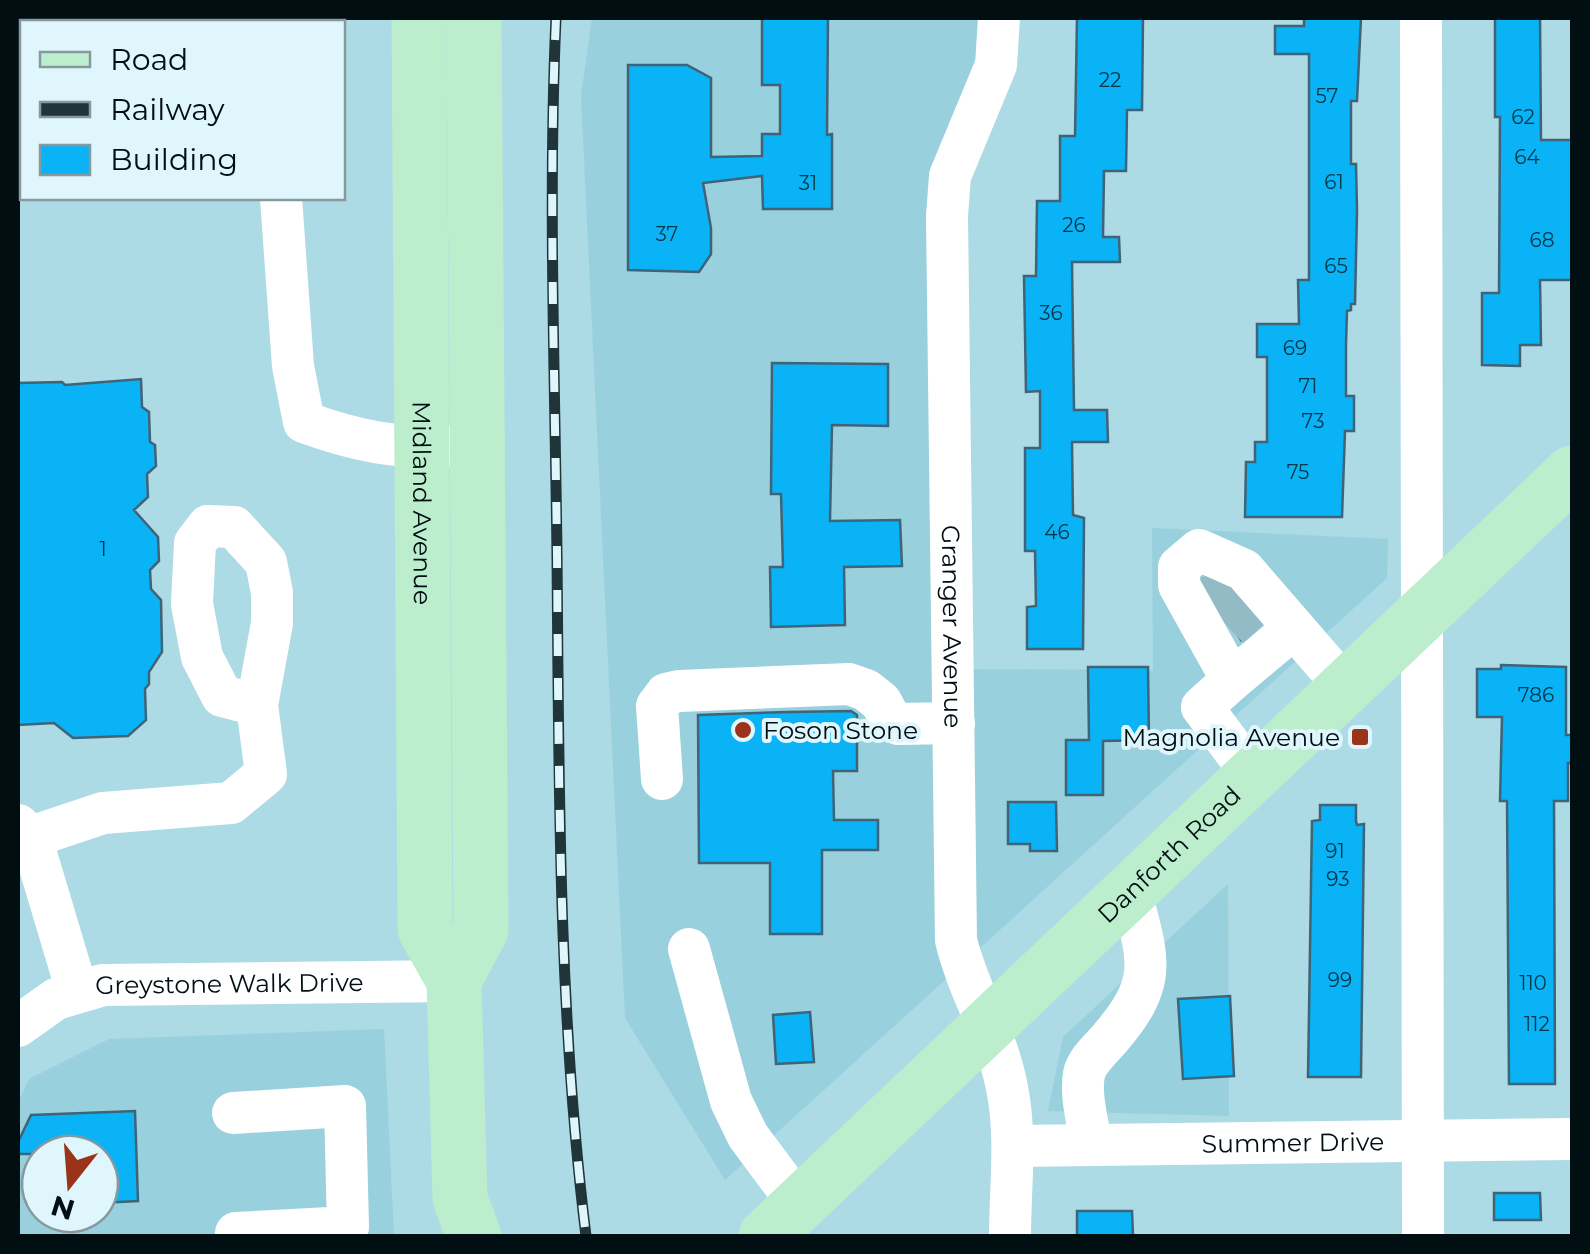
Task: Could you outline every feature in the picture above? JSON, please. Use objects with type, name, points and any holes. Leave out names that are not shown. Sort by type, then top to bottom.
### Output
[{"type":"main road","name":"Midland Avenue","points":[[418,18],[426,930],[454,981],[461,1224]]},
{"type":"main road","name":"Midland Avenue","points":[[454,981],[480,930],[474,18]]},
{"type":"main road","name":"Danforth Road","points":[[782,1220],[1572,473]]},
{"type":"street","name":"Granger Avenue","points":[[1000,18],[996,66],[950,176],[948,196],[956,940],[962,967],[1007,1086],[1013,1146],[1010,1236]]},
{"type":"street","points":[[1421,18],[1423,1236]]},
{"type":"street","points":[[281,200],[293,366],[304,422],[350,439],[420,447],[477,444]]},
{"type":"street","points":[[1232,680],[1228,605],[1294,628],[1347,689]]},
{"type":"street","points":[[1254,777],[1202,707],[1294,628]]},
{"type":"street","points":[[662,778],[656,706],[666,694],[679,691],[849,684],[882,702],[888,717],[898,724],[954,724]]},
{"type":"street","points":[[77,990],[22,837],[103,813],[232,803],[266,774],[257,705]]},
{"type":"street","points":[[1091,1144],[1083,1090],[1087,1064],[1138,1004],[1146,980],[1146,949],[1131,893]]},
{"type":"street","points":[[690,950],[731,1101],[782,1220]]},
{"type":"street","name":"Greystone Walk Drive","points":[[18,1026],[40,1007],[77,990],[104,985],[454,981]]},
{"type":"street","points":[[233,1113],[345,1106],[347,1175],[348,1227],[236,1233]]},
{"type":"street","name":"Summer Drive","points":[[1013,1146],[1572,1139]]},
{"type":"shaded area","points":[[592,18],[980,18],[980,75],[931,177],[937,669],[1153,670],[1152,528],[1388,539],[1387,578],[725,1180],[625,1018],[581,96]]},
{"type":"shaded area","points":[[1228,884],[1229,1116],[1048,1111],[1063,1037]]},
{"type":"shaded area","points":[[384,1029],[394,1236],[18,1236],[18,1102],[29,1079],[109,1039]]},
{"type":"building","points":[[762,18],[828,18],[827,135],[832,134],[832,209],[763,209],[762,176],[703,183],[711,254],[699,272],[628,270],[628,65],[687,65],[711,78],[711,157],[762,156],[762,134],[780,134],[780,85],[762,85]]},
{"type":"building","points":[[1077,18],[1143,18],[1142,110],[1127,110],[1126,171],[1104,171],[1103,237],[1119,237],[1120,262],[1072,262],[1074,410],[1107,410],[1108,442],[1072,442],[1073,515],[1084,518],[1083,649],[1027,649],[1027,607],[1036,606],[1035,551],[1025,551],[1025,448],[1040,448],[1040,391],[1026,392],[1024,276],[1036,276],[1037,201],[1060,201],[1060,136],[1075,136]]},
{"type":"building","points":[[1304,18],[1361,18],[1357,101],[1351,101],[1351,164],[1356,164],[1357,210],[1355,304],[1347,311],[1346,344],[1346,396],[1354,396],[1354,431],[1345,431],[1342,517],[1245,517],[1246,462],[1255,462],[1255,442],[1267,442],[1267,357],[1257,357],[1257,324],[1299,324],[1298,280],[1309,280],[1309,54],[1275,54],[1275,26],[1304,26]]},
{"type":"building","points":[[1495,18],[1540,18],[1541,140],[1572,140],[1572,280],[1540,280],[1541,345],[1520,345],[1520,366],[1482,365],[1482,293],[1499,293],[1500,117],[1495,117]]},
{"type":"building","points":[[772,363],[888,364],[888,426],[832,425],[830,521],[900,520],[902,566],[844,567],[845,625],[771,627],[770,567],[783,567],[781,494],[771,494]]},
{"type":"building","points":[[141,379],[142,407],[149,412],[156,466],[147,474],[148,497],[134,510],[158,537],[159,561],[150,570],[151,589],[161,600],[162,652],[149,672],[145,689],[146,720],[128,736],[73,738],[54,723],[18,725],[18,383],[65,385]]},
{"type":"building","points":[[1205,580],[1229,591],[1259,625],[1241,640]]},
{"type":"building","points":[[1501,665],[1566,667],[1566,735],[1572,735],[1572,763],[1568,763],[1568,801],[1554,801],[1555,1084],[1509,1084],[1507,801],[1500,801],[1502,717],[1477,717],[1477,669],[1501,669]]},
{"type":"building","points":[[1088,667],[1148,667],[1149,740],[1103,741],[1103,795],[1066,795],[1066,740],[1089,740]]},
{"type":"building","points":[[851,711],[857,715],[857,771],[833,771],[834,820],[878,820],[878,850],[822,850],[822,934],[770,934],[770,863],[699,863],[698,715]]},
{"type":"building","points":[[1008,802],[1056,802],[1057,851],[1030,851],[1030,844],[1008,844]]},
{"type":"building","points":[[1320,805],[1356,805],[1357,825],[1364,824],[1361,1077],[1308,1077],[1312,821],[1320,820]]},
{"type":"building","points":[[1230,996],[1234,1076],[1183,1079],[1178,999]]},
{"type":"building","points":[[810,1012],[814,1062],[776,1064],[773,1015]]},
{"type":"building","points":[[135,1111],[138,1201],[120,1202],[120,1134],[22,1134],[31,1115]]},
{"type":"building","points":[[1494,1193],[1540,1193],[1541,1220],[1494,1220]]},
{"type":"building","points":[[1077,1211],[1132,1211],[1133,1236],[1077,1236]]},
{"type":"tunnel","points":[[1205,603],[1229,584]]},
{"type":"tunnel","points":[[1229,628],[1250,608]]},
{"type":"railway","points":[[556,18],[552,219],[562,896],[570,1066],[586,1236]]},
{"type":"place","name":"Foson Stone","points":[[743,730]]},
{"type":"place","name":"Magnolia Avenue","points":[[1360,737]]}]
